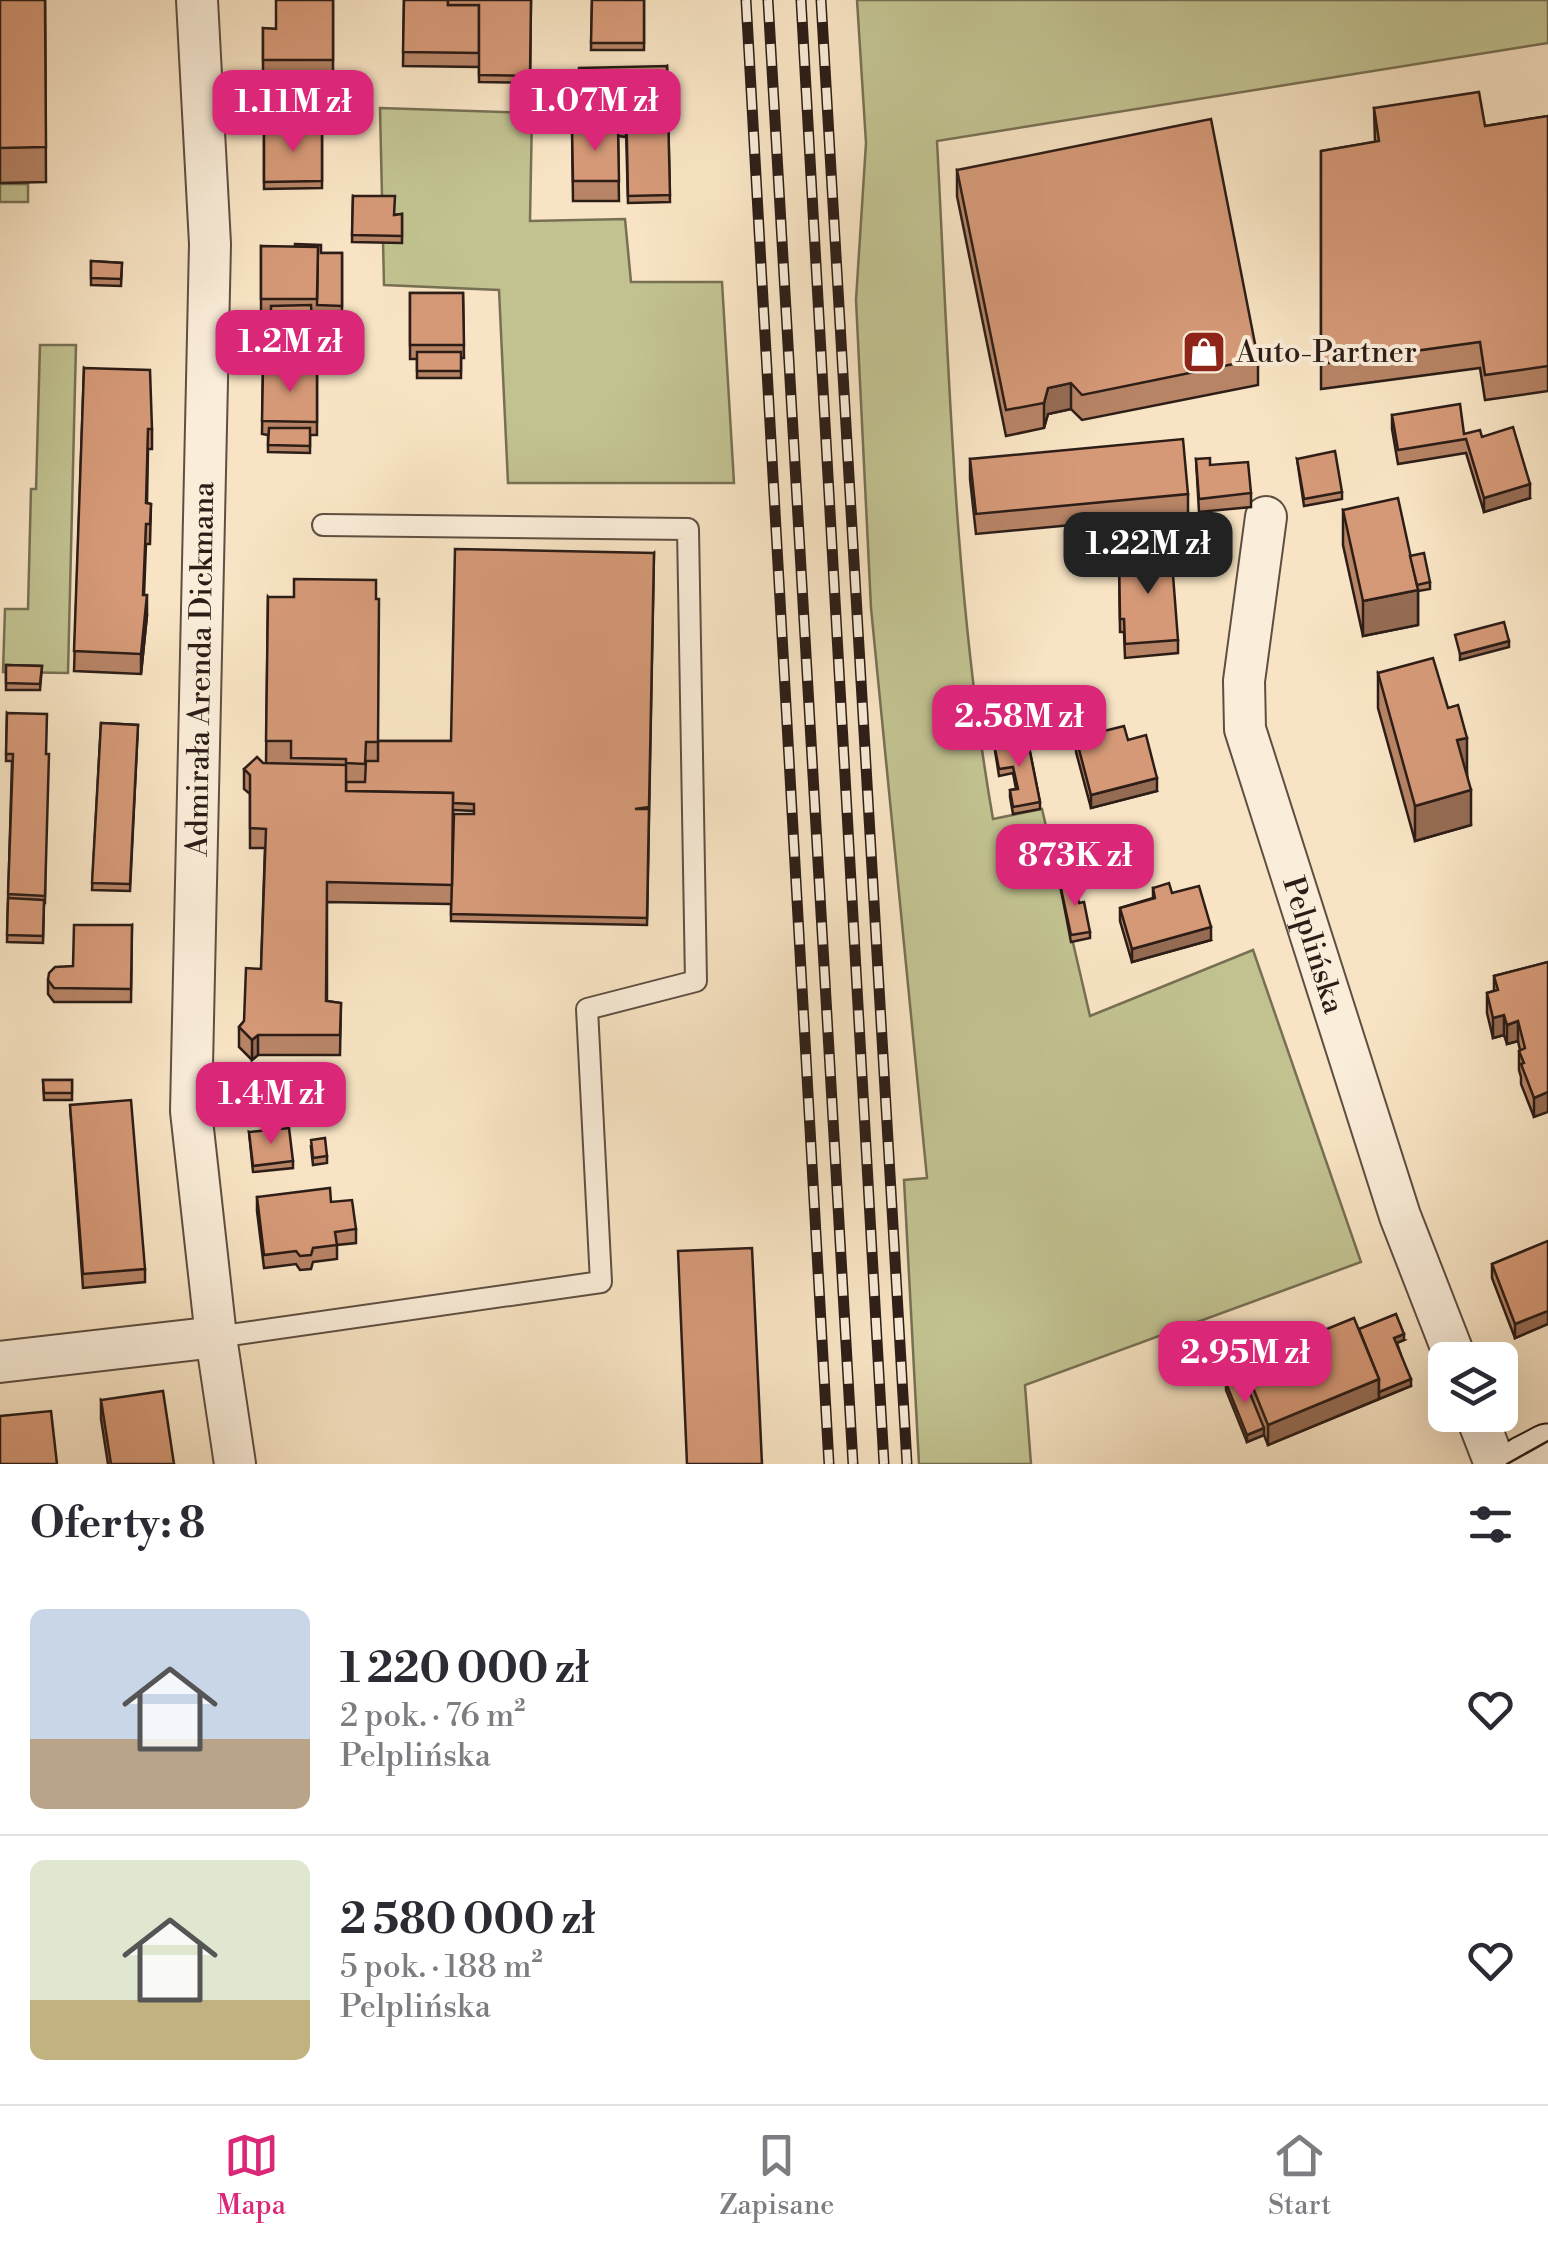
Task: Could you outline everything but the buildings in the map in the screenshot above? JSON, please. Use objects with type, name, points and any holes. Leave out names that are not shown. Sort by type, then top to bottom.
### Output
[{"type":"main road","points":[[1524,1464],[1548,1452]]},
{"type":"street","name":"Admirała Arenda Dickmana","points":[[196,0],[210,244],[191,1112],[216,1337],[235,1464]]},
{"type":"street","name":"Pelplińska","points":[[1266,517],[1244,681],[1245,729],[1400,1216],[1449,1342]]},
{"type":"street","points":[[0,1362],[216,1337]]},
{"type":"street","points":[[1483,1432],[1495,1464]]},
{"type":"lane","points":[[216,1337],[600,1282],[587,1009],[696,981],[688,529],[323,525]]},
{"type":"green space","points":[[857,0],[1548,0],[1548,43],[937,141],[961,566],[993,819],[1042,809],[1090,1016],[1253,950],[1361,1262],[1025,1385],[1031,1464],[919,1464],[904,1180],[927,1178],[871,608],[856,300],[866,143]]},
{"type":"green space","points":[[380,108],[532,113],[530,221],[625,219],[631,282],[722,282],[734,483],[508,483],[499,290],[384,285]]},
{"type":"green space","points":[[0,184],[28,184],[28,202],[0,202]]},
{"type":"green space","points":[[40,345],[76,345],[68,673],[3,672],[5,609],[28,609]]},
{"type":"tram line","points":[[1507,1464],[1548,1441]]},
{"type":"railway","points":[[746,0],[829,1464]]},
{"type":"railway","points":[[768,0],[853,1464]]},
{"type":"railway","points":[[801,0],[884,1464]]},
{"type":"railway","points":[[821,0],[907,1464]]},
{"type":"place","name":"Auto-Partner","points":[[1204,352]]}]
